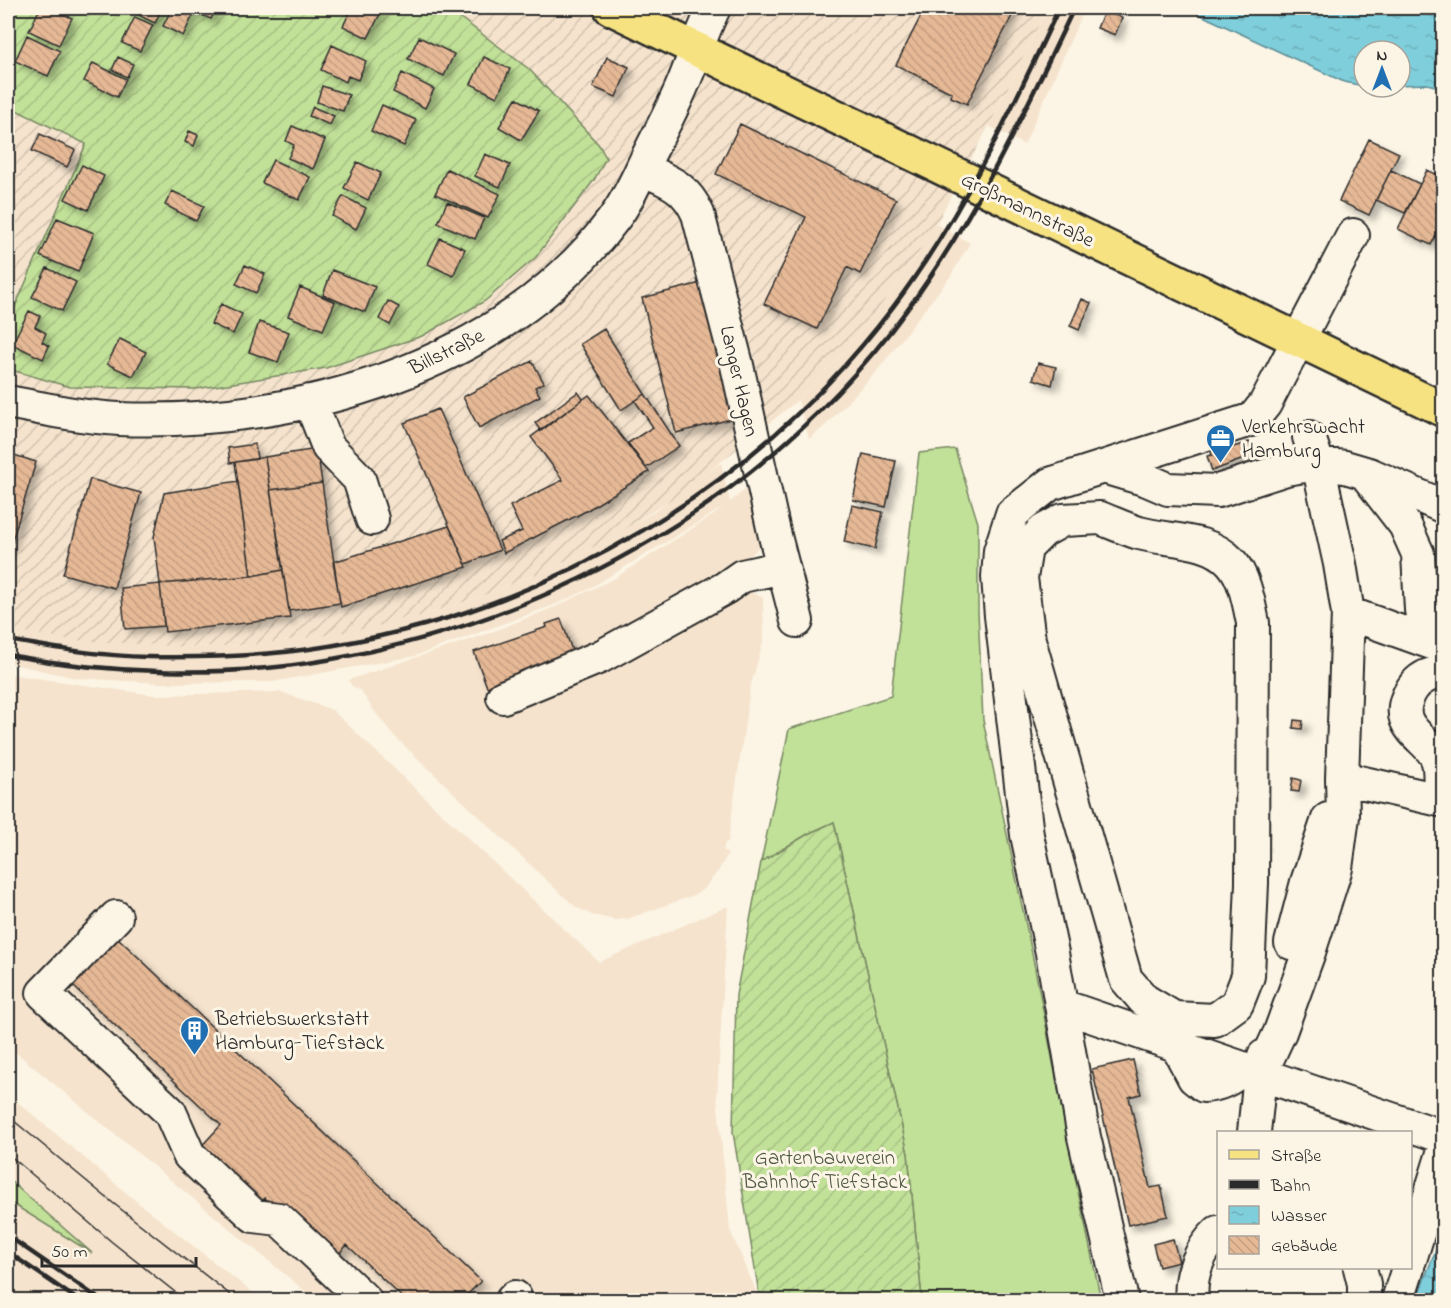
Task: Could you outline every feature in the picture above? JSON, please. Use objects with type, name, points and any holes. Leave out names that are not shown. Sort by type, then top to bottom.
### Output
[{"type":"main road","name":"Großmannstraße","points":[[611,8],[1443,410]]},
{"type":"street","name":"Billstraße","points":[[8,402],[119,419],[193,419],[254,412],[310,401],[370,384],[429,363],[498,325],[527,306],[561,278],[593,245],[628,198],[684,81],[714,8]]},
{"type":"street","name":"Langer Hagen","points":[[642,169],[677,185],[686,192],[698,214],[736,361],[797,621]]},
{"type":"street","points":[[1122,1300],[1084,1137],[1062,1006],[1027,835],[1000,616],[998,577],[1000,551],[1012,514],[1050,484],[1253,419],[1265,404],[1353,235]]},
{"type":"street","points":[[310,401],[328,447],[358,479],[372,519]]},
{"type":"street","points":[[1103,467],[1168,489],[1218,491],[1286,469],[1314,450]]},
{"type":"street","points":[[1314,450],[1345,467],[1369,474],[1443,507]]},
{"type":"street","points":[[1254,1131],[1250,1072],[1280,984],[1307,882],[1342,778],[1348,613],[1340,564],[1314,450]]},
{"type":"street","points":[[1369,474],[1368,477],[1406,525],[1418,554],[1421,610],[1426,636],[1441,655]]},
{"type":"street","points":[[1050,484],[1063,520]]},
{"type":"street","points":[[1100,518],[1140,533],[1201,545],[1231,562],[1247,598],[1253,623],[1252,883],[1248,976],[1237,1004],[1215,1020],[1174,1018],[1144,1000],[1126,979],[1029,640],[1025,612],[1021,578],[1026,548],[1043,531],[1063,520],[1100,518]]},
{"type":"street","points":[[503,697],[600,657],[725,588],[742,576],[783,567]]},
{"type":"street","points":[[1348,613],[1441,655]]},
{"type":"street","points":[[1342,778],[1441,801],[1438,760],[1409,727],[1406,707],[1413,687],[1421,679],[1431,674],[1441,655]]},
{"type":"street","points":[[116,916],[43,993],[170,1112],[189,1155],[254,1216],[279,1219],[365,1300]]},
{"type":"street","points":[[1062,1006],[1370,1114],[1443,1137]]},
{"type":"street","points":[[1412,1253],[1443,1150]]},
{"type":"street","points":[[1192,1300],[1191,1292],[1196,1265],[1208,1242],[1217,1233]]},
{"type":"street","points":[[1360,1269],[1364,1284],[1364,1300]]},
{"type":"street","points":[[1398,1300],[1408,1269]]},
{"type":"shaded area","points":[[8,8],[1047,8],[989,126],[936,224],[874,315],[844,352],[798,400],[686,490],[584,552],[479,597],[424,615],[321,636],[251,645],[188,647],[72,640],[8,629]]},
{"type":"shaded area","points":[[1047,8],[1085,8],[1024,145],[989,126]]},
{"type":"shaded area","points":[[936,224],[970,243],[950,277],[877,371],[825,426],[809,439],[798,400],[844,352],[874,315]]},
{"type":"shaded area","points":[[721,463],[730,502],[751,485],[760,546],[747,559],[745,589],[763,598],[764,639],[750,688],[728,842],[725,843],[723,850],[728,854],[704,889],[692,896],[627,919],[615,920],[592,915],[576,907],[395,737],[361,691],[352,686],[348,680],[484,635],[555,607],[615,578],[722,508],[587,590],[554,605],[415,656],[272,682],[158,683],[76,678],[8,663],[8,629],[188,647],[251,645],[321,636],[424,615],[479,597],[584,552],[654,512]]},
{"type":"shaded area","points":[[8,674],[154,695],[281,692],[332,710],[599,962],[728,906],[717,1096],[730,1230],[760,1300],[316,1300],[8,1046]]},
{"type":"shaded area","points":[[8,1094],[141,1205],[262,1300],[8,1300],[8,1201],[88,1250],[8,1179]]},
{"type":"green space","points":[[8,8],[447,8],[529,69],[599,145],[606,158],[594,180],[536,257],[485,301],[422,336],[326,368],[196,389],[70,387],[8,369],[8,323],[86,144],[8,106]]},
{"type":"green space","points":[[955,449],[978,523],[978,611],[983,720],[1101,1300],[922,1300],[908,1154],[834,822],[808,834],[761,862],[789,729],[891,696],[919,453]]},
{"type":"green space","name":"Gartenbauverein Bahnhof Tiefstack","points":[[834,822],[908,1154],[922,1300],[760,1300],[733,1132],[736,995],[761,862],[808,834]]},
{"type":"green space","points":[[8,1179],[92,1253],[8,1201]]},
{"type":"water","points":[[1186,8],[1443,8],[1443,88],[1427,84],[1412,85],[1412,39],[1352,39],[1352,84],[1344,82]]},
{"type":"water","points":[[1443,1232],[1443,1300],[1416,1300]]},
{"type":"building","points":[[40,8],[49,8],[72,18],[59,45],[29,31]]},
{"type":"building","points":[[139,8],[162,8],[155,23],[136,14]]},
{"type":"building","points":[[172,8],[183,8],[194,13],[183,36],[163,26]]},
{"type":"building","points":[[186,8],[216,8],[211,19]]},
{"type":"building","points":[[352,8],[383,8],[368,38],[343,26]]},
{"type":"building","points":[[925,8],[1016,8],[967,104],[951,97],[952,93],[896,65]]},
{"type":"building","points":[[1105,10],[1122,18],[1115,35],[1097,28]]},
{"type":"building","points":[[135,17],[153,25],[140,51],[122,43]]},
{"type":"building","points":[[27,35],[60,51],[48,76],[15,61]]},
{"type":"building","points":[[419,37],[454,54],[444,76],[408,59]]},
{"type":"building","points":[[332,45],[366,61],[358,80],[348,76],[346,82],[321,70]]},
{"type":"building","points":[[118,57],[133,64],[127,77],[112,70]]},
{"type":"building","points":[[484,57],[510,69],[497,97],[471,84]]},
{"type":"building","points":[[607,57],[629,67],[616,97],[593,87]]},
{"type":"building","points":[[93,63],[126,79],[117,97],[84,81]]},
{"type":"building","points":[[402,73],[434,89],[425,108],[393,92]]},
{"type":"building","points":[[322,86],[349,95],[343,111],[317,102]]},
{"type":"building","points":[[516,98],[539,111],[521,140],[499,127]]},
{"type":"building","points":[[382,105],[416,120],[404,146],[371,131]]},
{"type":"building","points":[[313,107],[334,116],[330,125],[309,116]]},
{"type":"building","points":[[740,124],[896,199],[860,274],[847,267],[817,329],[764,304],[806,217],[716,174]]},
{"type":"building","points":[[292,126],[325,140],[313,169],[288,158],[294,145],[286,141]]},
{"type":"building","points":[[189,131],[198,135],[194,146],[185,142]]},
{"type":"building","points":[[40,134],[75,150],[67,167],[32,151]]},
{"type":"building","points":[[1369,139],[1399,153],[1369,215],[1339,201]]},
{"type":"building","points":[[485,154],[510,165],[500,187],[475,176]]},
{"type":"building","points":[[273,160],[310,177],[299,200],[262,183]]},
{"type":"building","points":[[357,162],[381,173],[368,200],[344,188]]},
{"type":"building","points":[[82,165],[104,176],[88,210],[65,199]]},
{"type":"building","points":[[447,169],[500,194],[488,218],[435,194]]},
{"type":"building","points":[[1391,170],[1420,184],[1405,213],[1376,200]]},
{"type":"building","points":[[1427,170],[1444,178],[1444,219],[1431,245],[1398,229]]},
{"type":"building","points":[[172,191],[204,206],[196,221],[165,205]]},
{"type":"building","points":[[343,196],[366,208],[356,229],[332,216]]},
{"type":"building","points":[[447,202],[484,218],[475,239],[438,223]]},
{"type":"building","points":[[57,218],[94,233],[78,272],[40,256]]},
{"type":"building","points":[[440,238],[465,249],[453,276],[428,264]]},
{"type":"building","points":[[245,265],[265,274],[256,293],[236,284]]},
{"type":"building","points":[[47,268],[76,282],[62,311],[32,297]]},
{"type":"building","points":[[332,270],[375,287],[365,312],[323,295]]},
{"type":"building","points":[[701,283],[735,418],[676,433],[642,298]]},
{"type":"building","points":[[300,287],[335,302],[323,330],[288,316]]},
{"type":"building","points":[[1082,299],[1091,303],[1079,330],[1070,326]]},
{"type":"building","points":[[388,301],[399,307],[390,325],[379,319]]},
{"type":"building","points":[[221,304],[242,314],[233,334],[211,324]]},
{"type":"building","points":[[29,311],[40,316],[35,327],[46,333],[42,342],[49,346],[43,359],[12,344]]},
{"type":"building","points":[[259,322],[289,332],[278,362],[249,352]]},
{"type":"building","points":[[604,329],[645,394],[621,410],[580,344]]},
{"type":"building","points":[[120,339],[146,352],[133,376],[107,364]]},
{"type":"building","points":[[532,361],[544,383],[535,387],[540,396],[479,428],[463,397]]},
{"type":"building","points":[[1038,363],[1056,367],[1052,385],[1033,379]]},
{"type":"building","points":[[578,392],[583,399],[541,431],[535,423]]},
{"type":"building","points":[[645,394],[679,446],[646,468],[628,443],[653,427],[635,401]]},
{"type":"building","points":[[589,395],[649,472],[586,511],[504,553],[499,541],[522,531],[510,506],[563,480],[531,437]]},
{"type":"building","points":[[438,409],[500,550],[466,564],[404,423]]},
{"type":"building","name":"Verkehrswacht Hamburg","points":[[1249,442],[1254,455],[1212,471],[1207,456],[1212,455],[1210,449],[1228,443],[1230,448]]},
{"type":"building","points":[[255,444],[257,459],[230,463],[228,448]]},
{"type":"building","points":[[317,449],[322,483],[270,490],[265,457]]},
{"type":"building","points":[[8,453],[36,462],[8,554]]},
{"type":"building","points":[[863,454],[896,461],[886,507],[853,500]]},
{"type":"building","points":[[265,457],[283,570],[251,576],[235,462]]},
{"type":"building","points":[[90,479],[141,493],[114,588],[63,574]]},
{"type":"building","points":[[238,481],[251,576],[160,584],[154,537],[164,493]]},
{"type":"building","points":[[322,483],[340,603],[289,611],[270,490]]},
{"type":"building","points":[[852,505],[883,512],[875,549],[844,542]]},
{"type":"building","points":[[449,526],[467,567],[341,607],[333,562]]},
{"type":"building","points":[[283,570],[290,618],[165,632],[160,584],[251,576]]},
{"type":"building","points":[[160,584],[164,626],[125,629],[121,588]]},
{"type":"building","points":[[561,619],[574,656],[487,687],[474,652],[547,627],[546,624]]},
{"type":"building","points":[[1294,720],[1303,721],[1302,729],[1293,728]]},
{"type":"building","points":[[1293,778],[1301,780],[1299,792],[1291,791]]},
{"type":"building","name":"Betriebswerkstatt Hamburg-Tiefstack","points":[[118,938],[481,1281],[462,1300],[405,1300],[347,1245],[332,1261],[265,1198],[256,1208],[196,1152],[221,1125],[72,985]]},
{"type":"building","points":[[1133,1060],[1141,1094],[1129,1097],[1150,1188],[1161,1186],[1168,1216],[1128,1225],[1092,1069]]},
{"type":"building","points":[[1173,1239],[1179,1262],[1159,1267],[1153,1244]]},
{"type":"tram line","points":[[8,1116],[113,1203],[237,1300]]},
{"type":"tram line","points":[[8,1154],[185,1300]]},
{"type":"railway","points":[[8,640],[60,649],[148,657],[239,656],[329,646],[411,628],[491,603],[569,570],[643,530],[713,483],[779,430],[839,371],[893,307],[963,200],[1004,124],[1059,8]]},
{"type":"railway","points":[[8,655],[87,666],[168,671],[248,669],[327,660],[412,641],[495,615],[576,581],[652,539],[725,491],[792,436],[854,375],[909,307],[957,236],[999,161],[1074,8]]},
{"type":"railway","points":[[8,1236],[101,1300]]},
{"type":"railway","points":[[8,1252],[78,1300]]},
{"type":"place","name":"Verkehrswacht Hamburg","points":[[1221,464]]},
{"type":"place","name":"Betriebswerkstatt Hamburg-Tiefstack","points":[[194,1056]]}]
